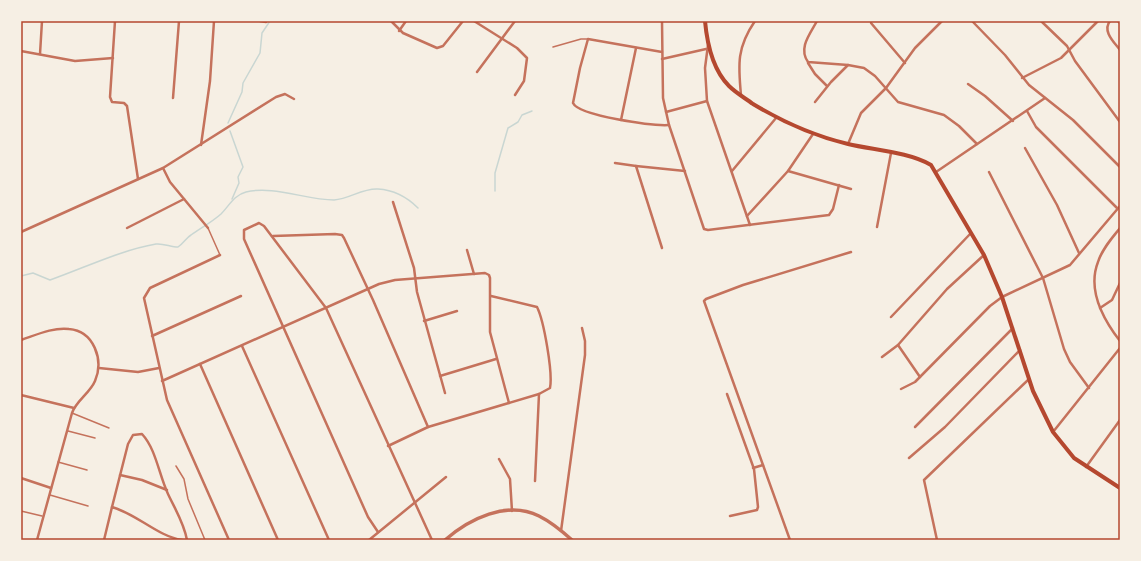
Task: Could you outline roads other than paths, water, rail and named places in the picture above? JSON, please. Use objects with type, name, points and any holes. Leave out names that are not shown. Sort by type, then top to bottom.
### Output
[{"type":"main road","points":[[705,21],[709,44],[720,73],[728,86],[741,96],[776,118],[813,134],[848,144],[925,162],[936,172],[984,255],[1002,296],[1029,378],[1044,415],[1053,432],[1074,458],[1120,488]]},
{"type":"street","points":[[40,55],[42,21]]},
{"type":"street","points":[[115,21],[111,100],[124,103],[127,106],[138,179]]},
{"type":"street","points":[[173,98],[179,21]]},
{"type":"street","points":[[202,145],[209,88],[214,21]]},
{"type":"street","points":[[260,21],[267,21]]},
{"type":"street","points":[[391,21],[399,30],[434,47],[440,47],[463,21]]},
{"type":"street","points":[[399,30],[406,21]]},
{"type":"street","points":[[474,21],[503,38],[527,58],[527,68],[524,81],[515,95]]},
{"type":"street","points":[[478,72],[515,21]]},
{"type":"street","points":[[662,21],[662,59],[666,112],[702,226],[705,230],[829,215],[833,209],[839,186]]},
{"type":"street","points":[[741,96],[738,74],[739,56],[745,37],[754,21]]},
{"type":"street","points":[[817,21],[803,48],[804,57],[815,74],[827,86]]},
{"type":"street","points":[[848,144],[861,113],[886,88],[925,37],[942,21]]},
{"type":"street","points":[[972,21],[1005,55],[1022,78],[1073,120],[1120,167]]},
{"type":"street","points":[[1041,21],[1065,43],[1075,61],[1120,122]]},
{"type":"street","points":[[1022,78],[1061,58],[1098,21]]},
{"type":"street","points":[[1110,21],[1107,29],[1109,35],[1120,50]]},
{"type":"street","points":[[871,23],[905,63]]},
{"type":"street","points":[[662,52],[636,48],[608,41],[588,39],[578,78],[574,106],[582,112],[620,120],[669,125]]},
{"type":"street","points":[[709,44],[706,49],[705,68],[707,101],[750,225]]},
{"type":"street","points":[[620,120],[636,48]]},
{"type":"street","points":[[662,59],[706,49]]},
{"type":"street","points":[[21,51],[75,60],[113,58]]},
{"type":"street","points":[[808,62],[857,66],[871,72],[901,103],[933,111],[952,119],[977,144]]},
{"type":"street","points":[[815,102],[827,86],[848,65]]},
{"type":"street","points":[[968,84],[985,96],[1013,121]]},
{"type":"street","points":[[21,232],[163,168],[202,145],[276,97],[284,94],[294,99]]},
{"type":"street","points":[[936,172],[1046,98]]},
{"type":"street","points":[[666,112],[707,101]]},
{"type":"street","points":[[901,390],[915,382],[1002,296],[1070,265],[1119,207],[1036,127],[1027,111]]},
{"type":"street","points":[[732,171],[776,118]]},
{"type":"street","points":[[747,216],[788,171],[813,134]]},
{"type":"street","points":[[1025,148],[1057,205],[1079,253]]},
{"type":"street","points":[[877,227],[891,153]]},
{"type":"street","points":[[615,163],[685,171]]},
{"type":"street","points":[[636,166],[662,248]]},
{"type":"street","points":[[163,168],[170,182],[208,228]]},
{"type":"street","points":[[788,171],[851,189]]},
{"type":"street","points":[[988,172],[1043,278],[1064,349],[1070,362],[1089,388]]},
{"type":"street","points":[[127,228],[184,199]]},
{"type":"street","points":[[393,202],[414,268],[414,279],[424,321],[445,393]]},
{"type":"street","points":[[378,532],[368,517],[244,239],[243,232],[251,225],[259,223],[273,236],[326,308],[432,540]]},
{"type":"street","points":[[1120,228],[1098,262],[1096,291],[1100,308],[1106,321],[1120,341]]},
{"type":"street","points":[[891,317],[971,233]]},
{"type":"street","points":[[273,236],[307,234],[342,235],[368,289],[428,427]]},
{"type":"street","points":[[467,250],[474,274]]},
{"type":"street","points":[[790,540],[706,307],[705,300],[743,285],[851,252]]},
{"type":"street","points":[[220,255],[146,291],[144,302],[162,381],[171,410],[229,540]]},
{"type":"street","points":[[882,357],[898,345],[947,289],[984,255]]},
{"type":"street","points":[[162,381],[389,281],[489,274],[491,296],[489,326],[496,359],[509,403]]},
{"type":"street","points":[[1100,308],[1112,300],[1120,283]]},
{"type":"street","points":[[152,336],[241,296]]},
{"type":"street","points":[[388,446],[428,427],[549,390],[551,385],[546,344],[539,310],[536,306],[491,296]]},
{"type":"street","points":[[424,321],[457,311]]},
{"type":"street","points":[[561,531],[585,355],[585,341],[582,328]]},
{"type":"street","points":[[915,427],[1013,328]]},
{"type":"street","points":[[21,340],[54,330],[75,330],[83,334],[94,346],[98,356],[99,368],[95,382],[74,408],[72,413],[37,540]]},
{"type":"street","points":[[898,345],[920,377]]},
{"type":"street","points":[[242,346],[329,540]]},
{"type":"street","points":[[1053,432],[1120,348]]},
{"type":"street","points":[[909,458],[945,427],[1020,350]]},
{"type":"street","points":[[440,376],[496,359]]},
{"type":"street","points":[[200,364],[278,540]]},
{"type":"street","points":[[99,368],[138,372],[160,368]]},
{"type":"street","points":[[937,540],[924,480],[1029,378]]},
{"type":"street","points":[[21,394],[74,408]]},
{"type":"street","points":[[535,481],[539,394]]},
{"type":"street","points":[[727,394],[754,468],[758,507],[757,510],[730,516]]},
{"type":"street","points":[[1086,467],[1120,420]]},
{"type":"street","points":[[104,540],[130,438],[136,434],[142,434],[149,445],[166,490],[180,516],[187,540]]},
{"type":"street","points":[[499,459],[510,478],[512,511]]},
{"type":"street","points":[[754,468],[764,465]]},
{"type":"street","points":[[120,475],[142,480],[166,490]]},
{"type":"street","points":[[369,540],[446,477]]},
{"type":"street","points":[[21,478],[51,488]]},
{"type":"street","points":[[112,507],[134,517],[172,538],[182,540]]},
{"type":"street","points":[[445,540],[461,527],[481,517],[492,513],[521,511],[538,515],[572,540]]},
{"type":"lane","points":[[553,47],[581,39],[588,39]]},
{"type":"lane","points":[[208,228],[220,255]]},
{"type":"lane","points":[[72,413],[109,428]]},
{"type":"lane","points":[[66,431],[95,438]]},
{"type":"lane","points":[[58,462],[87,470]]},
{"type":"lane","points":[[176,466],[184,479],[188,499],[205,540]]},
{"type":"lane","points":[[50,495],[88,506]]},
{"type":"lane","points":[[21,511],[43,517]]},
{"type":"waterway","points":[[228,123],[242,92],[243,83],[260,53],[262,33],[270,21]]},
{"type":"waterway","points":[[495,191],[495,173],[508,128],[518,122],[522,115],[532,111]]},
{"type":"waterway","points":[[230,131],[243,167],[238,177],[239,183],[232,199]]},
{"type":"waterway","points":[[21,276],[33,273],[50,280],[129,250],[156,244],[178,247],[189,236],[221,214],[235,198],[242,193],[256,190],[278,191],[312,198],[334,200],[345,198],[367,190],[378,189],[400,195],[418,208]]}]
